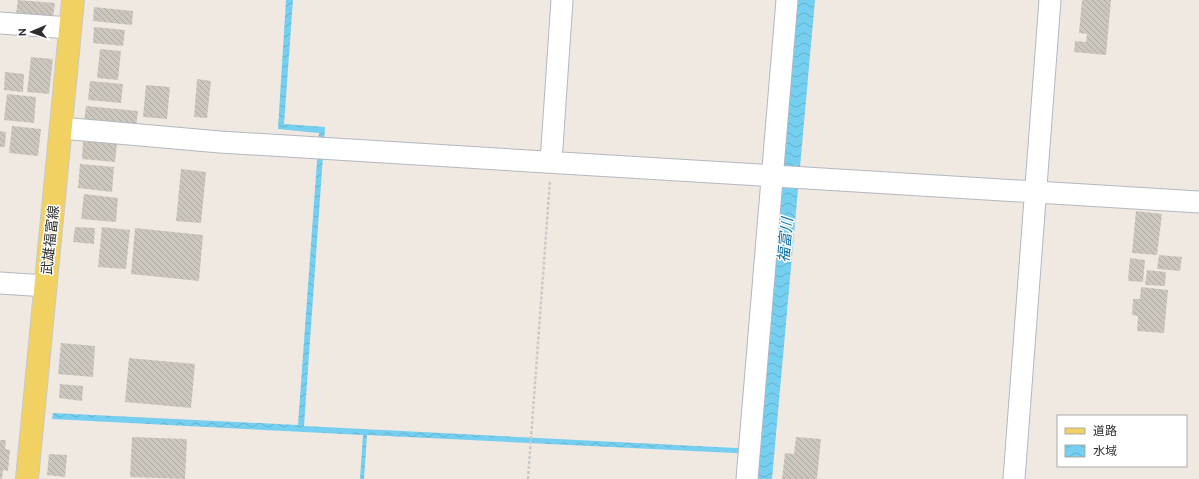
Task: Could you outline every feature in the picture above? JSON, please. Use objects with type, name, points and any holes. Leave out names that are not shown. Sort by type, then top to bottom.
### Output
[{"type":"main road","name":"武雄福富線","points":[[27,479],[73,0]]},
{"type":"street","points":[[551,162],[562,0]]},
{"type":"street","points":[[748,461],[776,176],[787,0]]},
{"type":"street","points":[[1014,479],[1050,0]]},
{"type":"street","points":[[0,23],[70,28]]},
{"type":"street","points":[[61,128],[220,142],[1199,202]]},
{"type":"street","points":[[0,283],[46,286]]},
{"type":"path","points":[[528,479],[551,162]]},
{"type":"water","name":"福富川","points":[[286,0],[293,0],[284,124],[325,127],[304,426],[756,449],[797,0],[815,0],[772,479],[753,479],[755,454],[367,435],[364,479],[360,479],[363,435],[52,419],[53,413],[298,425],[319,133],[278,129]]},
{"type":"building","points":[[18,0],[55,3],[53,17],[16,14]]},
{"type":"building","points":[[1082,0],[1111,0],[1106,55],[1074,52],[1075,41],[1086,42],[1087,34],[1079,33]]},
{"type":"building","points":[[94,7],[133,11],[132,25],[93,21]]},
{"type":"building","points":[[94,27],[125,30],[123,46],[93,43]]},
{"type":"building","points":[[100,49],[121,51],[118,80],[97,78]]},
{"type":"building","points":[[31,57],[53,59],[49,94],[27,92]]},
{"type":"building","points":[[5,72],[24,74],[23,92],[4,90]]},
{"type":"building","points":[[197,79],[211,81],[207,118],[194,117]]},
{"type":"building","points":[[90,81],[123,84],[121,103],[88,100]]},
{"type":"building","points":[[146,85],[170,87],[167,119],[143,117]]},
{"type":"building","points":[[7,94],[36,97],[34,123],[4,120]]},
{"type":"building","points":[[86,106],[138,111],[136,128],[84,123]]},
{"type":"building","points":[[12,126],[41,129],[38,156],[9,153]]},
{"type":"building","points":[[0,131],[6,132],[5,147],[0,147]]},
{"type":"building","points":[[83,141],[117,144],[115,162],[82,159]]},
{"type":"building","points":[[80,164],[114,167],[112,192],[78,188]]},
{"type":"building","points":[[181,169],[206,172],[201,223],[176,221]]},
{"type":"building","points":[[84,194],[118,198],[116,222],[81,219]]},
{"type":"building","points":[[1136,211],[1162,214],[1157,255],[1132,253]]},
{"type":"building","points":[[75,227],[95,228],[94,244],[73,242]]},
{"type":"building","points":[[102,227],[130,230],[126,269],[98,267]]},
{"type":"building","points":[[135,228],[203,235],[199,281],[131,274]]},
{"type":"building","points":[[1159,255],[1182,257],[1180,271],[1157,269]]},
{"type":"building","points":[[1130,258],[1145,260],[1143,282],[1128,281]]},
{"type":"building","points":[[1147,270],[1166,272],[1165,286],[1145,285]]},
{"type":"building","points":[[1141,287],[1168,290],[1164,333],[1137,331],[1138,316],[1132,315],[1133,299],[1140,299]]},
{"type":"building","points":[[61,343],[95,346],[93,377],[58,374]]},
{"type":"building","points":[[129,358],[195,364],[191,408],[125,402]]},
{"type":"building","points":[[60,384],[83,386],[82,401],[59,398]]},
{"type":"building","points":[[132,437],[187,439],[185,479],[130,477]]},
{"type":"building","points":[[796,437],[821,439],[817,479],[782,479],[785,453],[794,454]]},
{"type":"building","points":[[0,440],[6,440],[5,449],[10,450],[8,471],[3,470],[2,479],[0,479]]},
{"type":"building","points":[[49,454],[67,455],[65,477],[47,475]]}]
